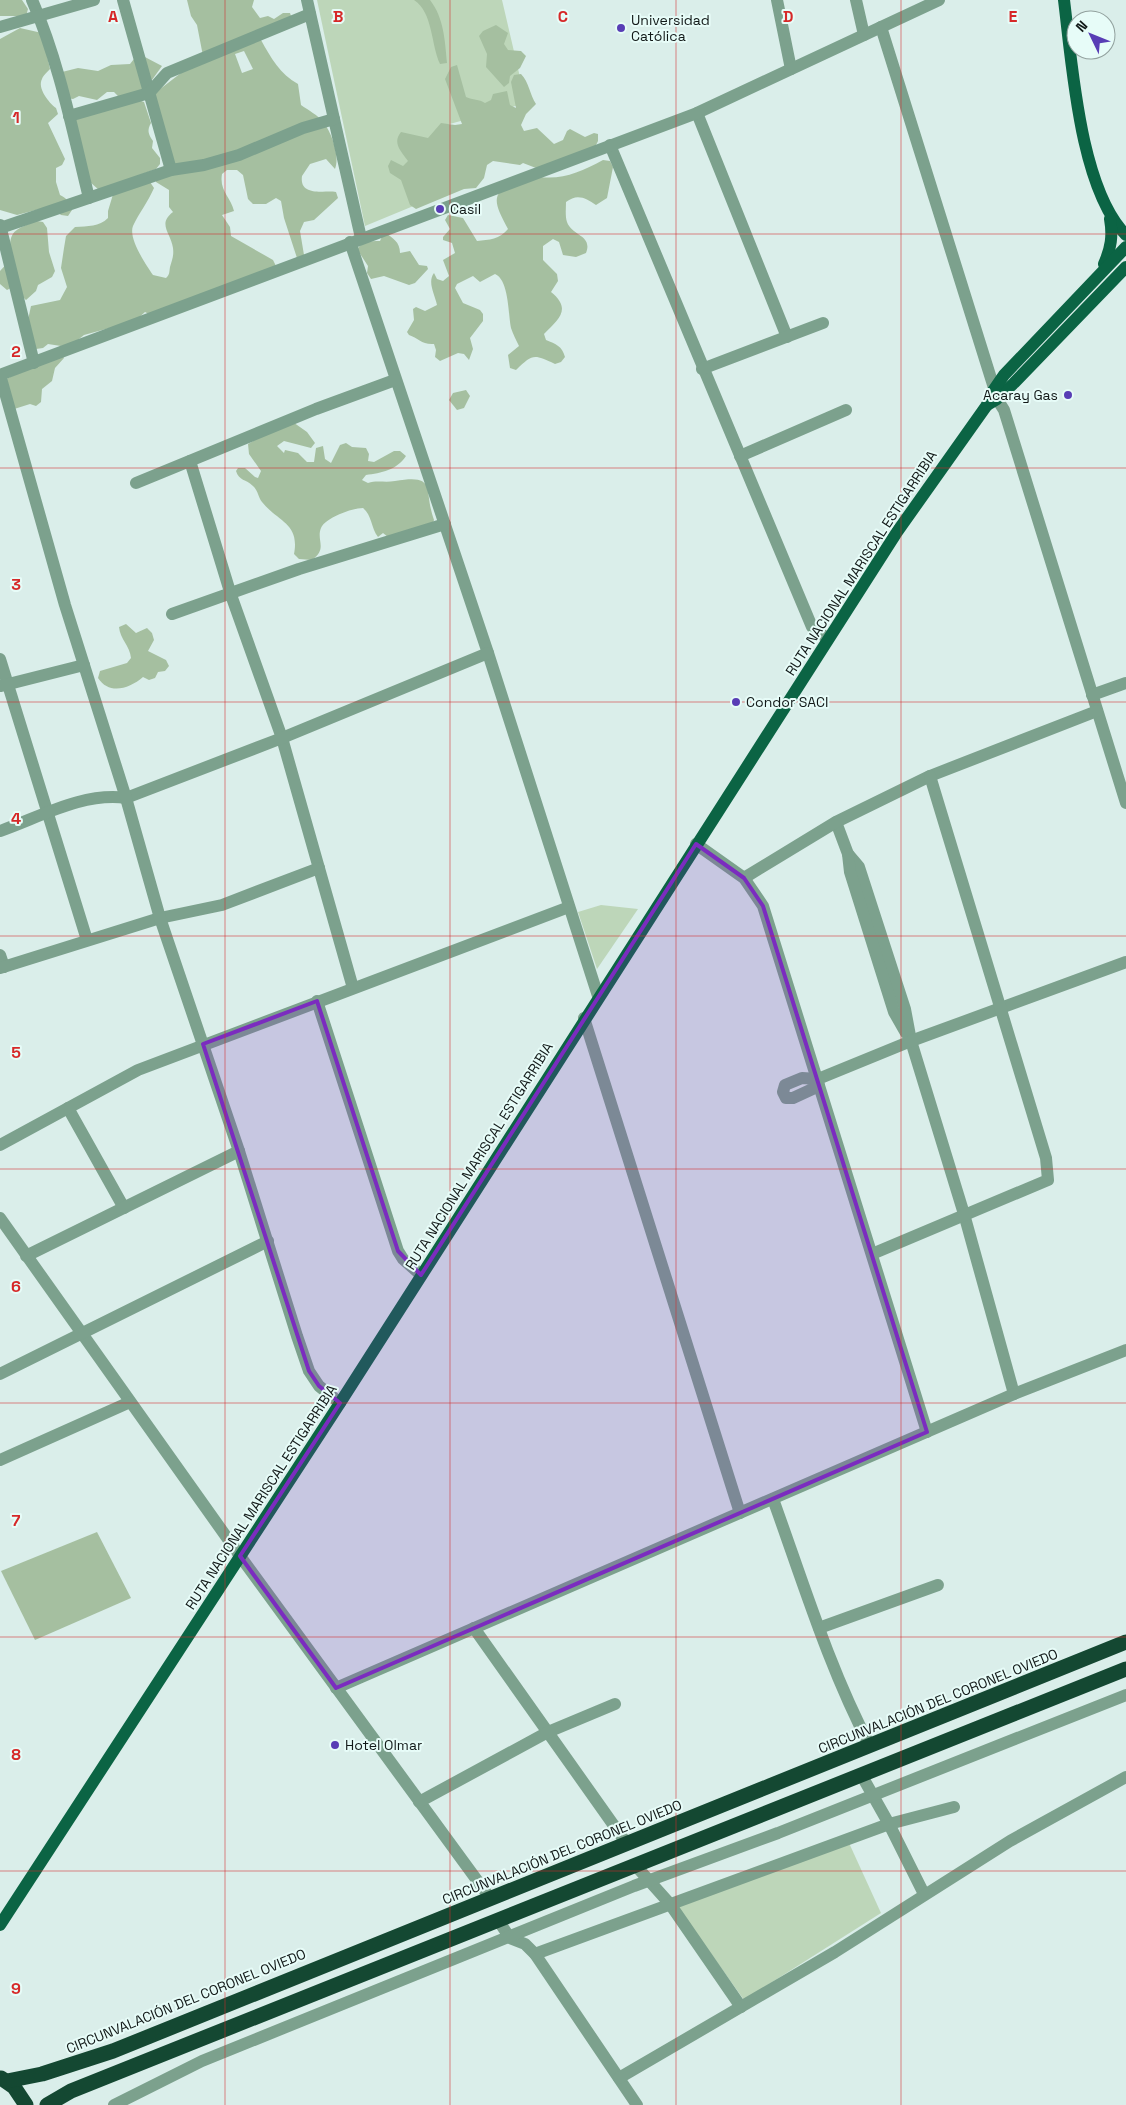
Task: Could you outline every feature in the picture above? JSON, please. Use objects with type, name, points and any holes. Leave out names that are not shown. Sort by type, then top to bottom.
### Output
[{"type":"highway","name":"CIRCUNVALACIÓN DEL CORONEL OVIEDO","points":[[3,2079],[42,2074],[113,2051],[1126,1642]]},
{"type":"highway","points":[[47,2105],[71,2091],[1126,1669]]},
{"type":"highway","points":[[3,2079],[20,2094],[26,2105]]},
{"type":"main road","points":[[1064,0],[1079,112],[1086,148],[1109,214],[1113,236],[1111,250],[1101,271],[1092,281]]},
{"type":"main road","points":[[1109,214],[1126,224]]},
{"type":"main road","points":[[1109,214],[1126,235]]},
{"type":"main road","name":"RUTA NACIONAL MARISCAL ESTIGARRIBIA","points":[[0,1925],[340,1402],[598,996],[897,532],[1031,345],[1126,247]]},
{"type":"main road","name":"RUTA NACIONAL MARISCAL ESTIGARRIBIA","points":[[993,398],[1126,267]]},
{"type":"street","points":[[32,0],[39,16],[68,116],[89,198]]},
{"type":"street","points":[[0,27],[94,0]]},
{"type":"street","points":[[123,0],[171,170]]},
{"type":"street","points":[[307,0],[334,119],[355,240],[395,380],[488,653],[598,996]]},
{"type":"street","points":[[777,0],[791,69]]},
{"type":"street","points":[[856,0],[864,35]]},
{"type":"street","points":[[340,1402],[319,1386],[309,1371],[239,1151],[160,918],[126,798],[64,605],[0,375],[355,240],[697,114],[939,0]]},
{"type":"street","points":[[68,116],[149,93],[167,73],[310,14]]},
{"type":"street","points":[[881,27],[993,398],[1004,410],[1126,803]]},
{"type":"street","points":[[697,114],[787,337]]},
{"type":"street","points":[[34,362],[0,227],[171,170],[204,165],[239,155],[303,128],[334,119]]},
{"type":"street","points":[[610,145],[702,369],[812,626],[828,639]]},
{"type":"street","points":[[702,369],[823,323]]},
{"type":"street","points":[[136,484],[316,409],[395,380]]},
{"type":"street","points":[[740,456],[846,410]]},
{"type":"street","points":[[190,461],[231,595],[282,738],[353,988]]},
{"type":"street","points":[[172,614],[299,570],[445,524]]},
{"type":"street","points":[[0,831],[84,800],[108,795],[126,798],[282,738],[488,653]]},
{"type":"street","points":[[0,658],[4,685],[48,814],[87,940]]},
{"type":"street","points":[[4,685],[84,665]]},
{"type":"street","points":[[1092,695],[1126,683]]},
{"type":"street","points":[[744,878],[836,822],[930,776],[1097,711]]},
{"type":"street","points":[[872,1254],[1048,1180],[1046,1158],[930,776]]},
{"type":"street","points":[[836,822],[848,854],[850,872],[894,1012],[911,1041],[964,1214],[1014,1394]]},
{"type":"street","points":[[696,844],[744,878],[763,906],[927,1432]]},
{"type":"street","points":[[1,964],[160,918],[222,905],[319,868]]},
{"type":"street","points":[[0,1145],[138,1070],[569,907]]},
{"type":"street","points":[[819,1083],[911,1041],[1126,962]]},
{"type":"street","points":[[317,1001],[398,1251],[403,1259],[421,1274]]},
{"type":"street","points":[[584,1018],[740,1513]]},
{"type":"street","points":[[68,1108],[124,1208]]},
{"type":"street","points":[[26,1256],[239,1151]]},
{"type":"street","points":[[0,1218],[240,1556],[490,1898]]},
{"type":"street","points":[[0,1374],[82,1335],[268,1241]]},
{"type":"street","points":[[336,1688],[1014,1394],[1126,1350]]},
{"type":"street","points":[[0,1460],[130,1402]]},
{"type":"street","points":[[773,1499],[819,1628],[856,1719],[870,1746]]},
{"type":"street","points":[[819,1628],[938,1585]]},
{"type":"street","points":[[474,1628],[628,1844]]},
{"type":"street","points":[[114,2105],[202,2061],[649,1881],[1126,1695]]},
{"type":"street","points":[[419,1802],[548,1732],[615,1704]]},
{"type":"street","points":[[862,1776],[889,1824],[924,1894]]},
{"type":"street","points":[[619,2078],[835,1952],[1010,1841],[1126,1777]]},
{"type":"street","points":[[536,1954],[889,1824],[954,1807]]},
{"type":"street","points":[[636,1866],[670,1904],[741,2007]]},
{"type":"street","points":[[498,1920],[510,1938],[525,1944],[536,1954],[637,2105]]},
{"type":"highlighted area","points":[[696,844],[744,878],[763,906],[927,1432],[336,1688],[240,1556],[340,1403],[319,1386],[309,1371],[203,1044],[317,1001],[398,1251],[421,1275]]},
{"type":"green space","points":[[0,0],[22,0],[28,9],[26,16],[0,16]]},
{"type":"green space","points":[[187,0],[254,0],[252,7],[260,18],[268,16],[274,19],[283,13],[290,13],[291,16],[261,40],[281,70],[298,84],[301,105],[324,123],[334,145],[337,158],[335,169],[326,159],[310,164],[302,176],[302,183],[309,190],[336,192],[338,198],[314,220],[304,222],[300,231],[304,255],[297,258],[284,218],[281,201],[276,198],[266,204],[253,204],[248,199],[243,175],[237,170],[227,170],[222,174],[222,185],[234,211],[222,215],[230,227],[231,236],[273,260],[276,266],[151,315],[145,312],[135,321],[84,335],[74,343],[61,346],[48,344],[43,348],[36,349],[28,320],[31,306],[60,300],[67,287],[61,268],[66,236],[75,227],[97,225],[105,221],[108,218],[108,211],[114,191],[150,182],[154,188],[133,226],[133,237],[138,251],[153,275],[166,278],[169,274],[173,251],[165,225],[168,216],[173,212],[169,207],[169,190],[156,182],[156,178],[165,167],[155,93],[203,56],[197,25],[191,16]],"holes":[[[244,51],[253,69],[242,73],[235,54]]]},
{"type":"green space","points":[[317,0],[502,0],[526,103],[446,125],[428,200],[365,226]]},
{"type":"green space","points":[[414,0],[430,0],[435,7],[443,30],[447,63],[440,64],[425,12]]},
{"type":"green space","points":[[496,25],[508,33],[504,44],[508,50],[521,51],[526,56],[520,68],[510,76],[509,83],[504,87],[486,67],[487,54],[479,36],[483,31]]},
{"type":"green space","points":[[20,28],[42,33],[50,69],[43,78],[41,87],[44,95],[56,108],[58,114],[48,123],[65,159],[62,165],[56,168],[56,182],[60,195],[67,200],[72,210],[68,216],[61,215],[51,206],[17,215],[0,210],[0,39]]},
{"type":"green space","points":[[143,56],[162,66],[144,91],[119,97],[114,92],[107,92],[97,100],[79,96],[73,99],[66,98],[58,73],[78,68],[98,71],[111,65],[130,64],[134,59]]},
{"type":"green space","points":[[457,65],[466,97],[485,103],[491,100],[493,94],[507,91],[510,105],[516,108],[511,82],[514,75],[521,74],[536,104],[526,114],[521,125],[524,131],[537,128],[554,144],[563,140],[570,129],[585,137],[594,133],[598,134],[598,141],[595,147],[536,168],[523,163],[520,165],[493,161],[487,165],[484,178],[476,188],[464,189],[416,209],[410,205],[401,180],[390,173],[388,166],[391,160],[403,166],[408,161],[397,143],[401,132],[428,138],[441,123],[462,124],[445,79],[451,67]]},
{"type":"green space","points":[[138,100],[144,102],[151,123],[149,132],[153,141],[152,148],[160,158],[160,164],[156,169],[99,190],[90,182],[75,117]]},
{"type":"green space","points":[[603,160],[610,161],[613,167],[607,198],[596,205],[589,200],[578,197],[566,202],[567,222],[587,243],[586,253],[576,257],[563,255],[559,242],[553,239],[543,246],[543,260],[557,274],[558,281],[551,292],[561,304],[562,309],[558,319],[544,334],[546,340],[556,344],[562,350],[565,357],[561,362],[555,364],[542,358],[534,357],[530,358],[516,370],[510,368],[508,355],[519,346],[511,328],[503,283],[500,277],[495,274],[480,282],[473,276],[457,284],[455,288],[463,303],[480,310],[483,314],[483,321],[470,338],[473,349],[469,360],[464,354],[458,353],[440,361],[435,357],[436,350],[434,344],[423,342],[409,335],[407,332],[414,320],[413,309],[416,307],[425,311],[437,305],[431,284],[434,273],[437,279],[443,281],[449,276],[443,260],[455,253],[452,243],[443,240],[443,237],[450,229],[445,220],[448,215],[463,218],[477,241],[494,238],[508,229],[498,208],[498,195],[501,190],[526,174],[547,178],[566,176]]},
{"type":"green space","points":[[37,221],[43,222],[47,228],[49,252],[55,271],[52,277],[38,285],[36,291],[26,300],[13,287],[7,290],[0,284],[0,271],[11,259],[11,237],[17,230]]},
{"type":"green space","points":[[384,232],[397,243],[400,253],[410,251],[419,265],[427,266],[428,269],[415,283],[409,285],[384,276],[371,279],[367,273],[368,266],[357,249],[367,242],[380,241]]},
{"type":"green space","points":[[61,352],[64,358],[55,368],[52,381],[42,389],[41,402],[36,406],[30,404],[11,410],[0,382]]},
{"type":"green space","points":[[466,390],[470,396],[464,408],[457,410],[449,400],[453,393]]},
{"type":"green space","points":[[290,420],[307,432],[315,443],[311,448],[284,441],[277,446],[284,453],[285,450],[298,453],[307,462],[314,462],[316,448],[323,446],[325,459],[331,463],[340,445],[346,443],[352,447],[366,448],[369,454],[368,461],[374,462],[394,451],[400,451],[406,456],[398,465],[383,472],[366,475],[362,480],[368,483],[409,479],[423,482],[428,492],[434,520],[432,526],[388,537],[383,533],[378,537],[366,511],[363,508],[352,510],[333,517],[324,524],[320,532],[321,548],[317,556],[312,560],[299,559],[294,554],[295,544],[291,529],[268,509],[255,488],[241,478],[236,471],[238,468],[245,468],[258,478],[261,471],[249,454],[248,444]]},
{"type":"green space","points":[[126,624],[136,633],[147,628],[152,633],[154,640],[148,651],[166,660],[169,666],[165,671],[158,672],[155,678],[149,680],[143,677],[126,687],[108,687],[98,678],[100,671],[127,663],[131,658],[119,627]]},
{"type":"green space","points":[[601,905],[638,909],[597,969],[578,912]]},
{"type":"green space","points":[[97,1532],[131,1598],[35,1640],[1,1571]]},
{"type":"green space","points":[[849,1843],[881,1913],[744,2000],[677,1906]]},
{"type":"place","name":"Universidad Católica","points":[[621,28]]},
{"type":"place","name":"Casil","points":[[440,209]]},
{"type":"place","name":"Acaray Gas","points":[[1068,395]]},
{"type":"place","name":"Condor SACI","points":[[736,702]]},
{"type":"place","name":"Hotel Olmar","points":[[335,1745]]}]
